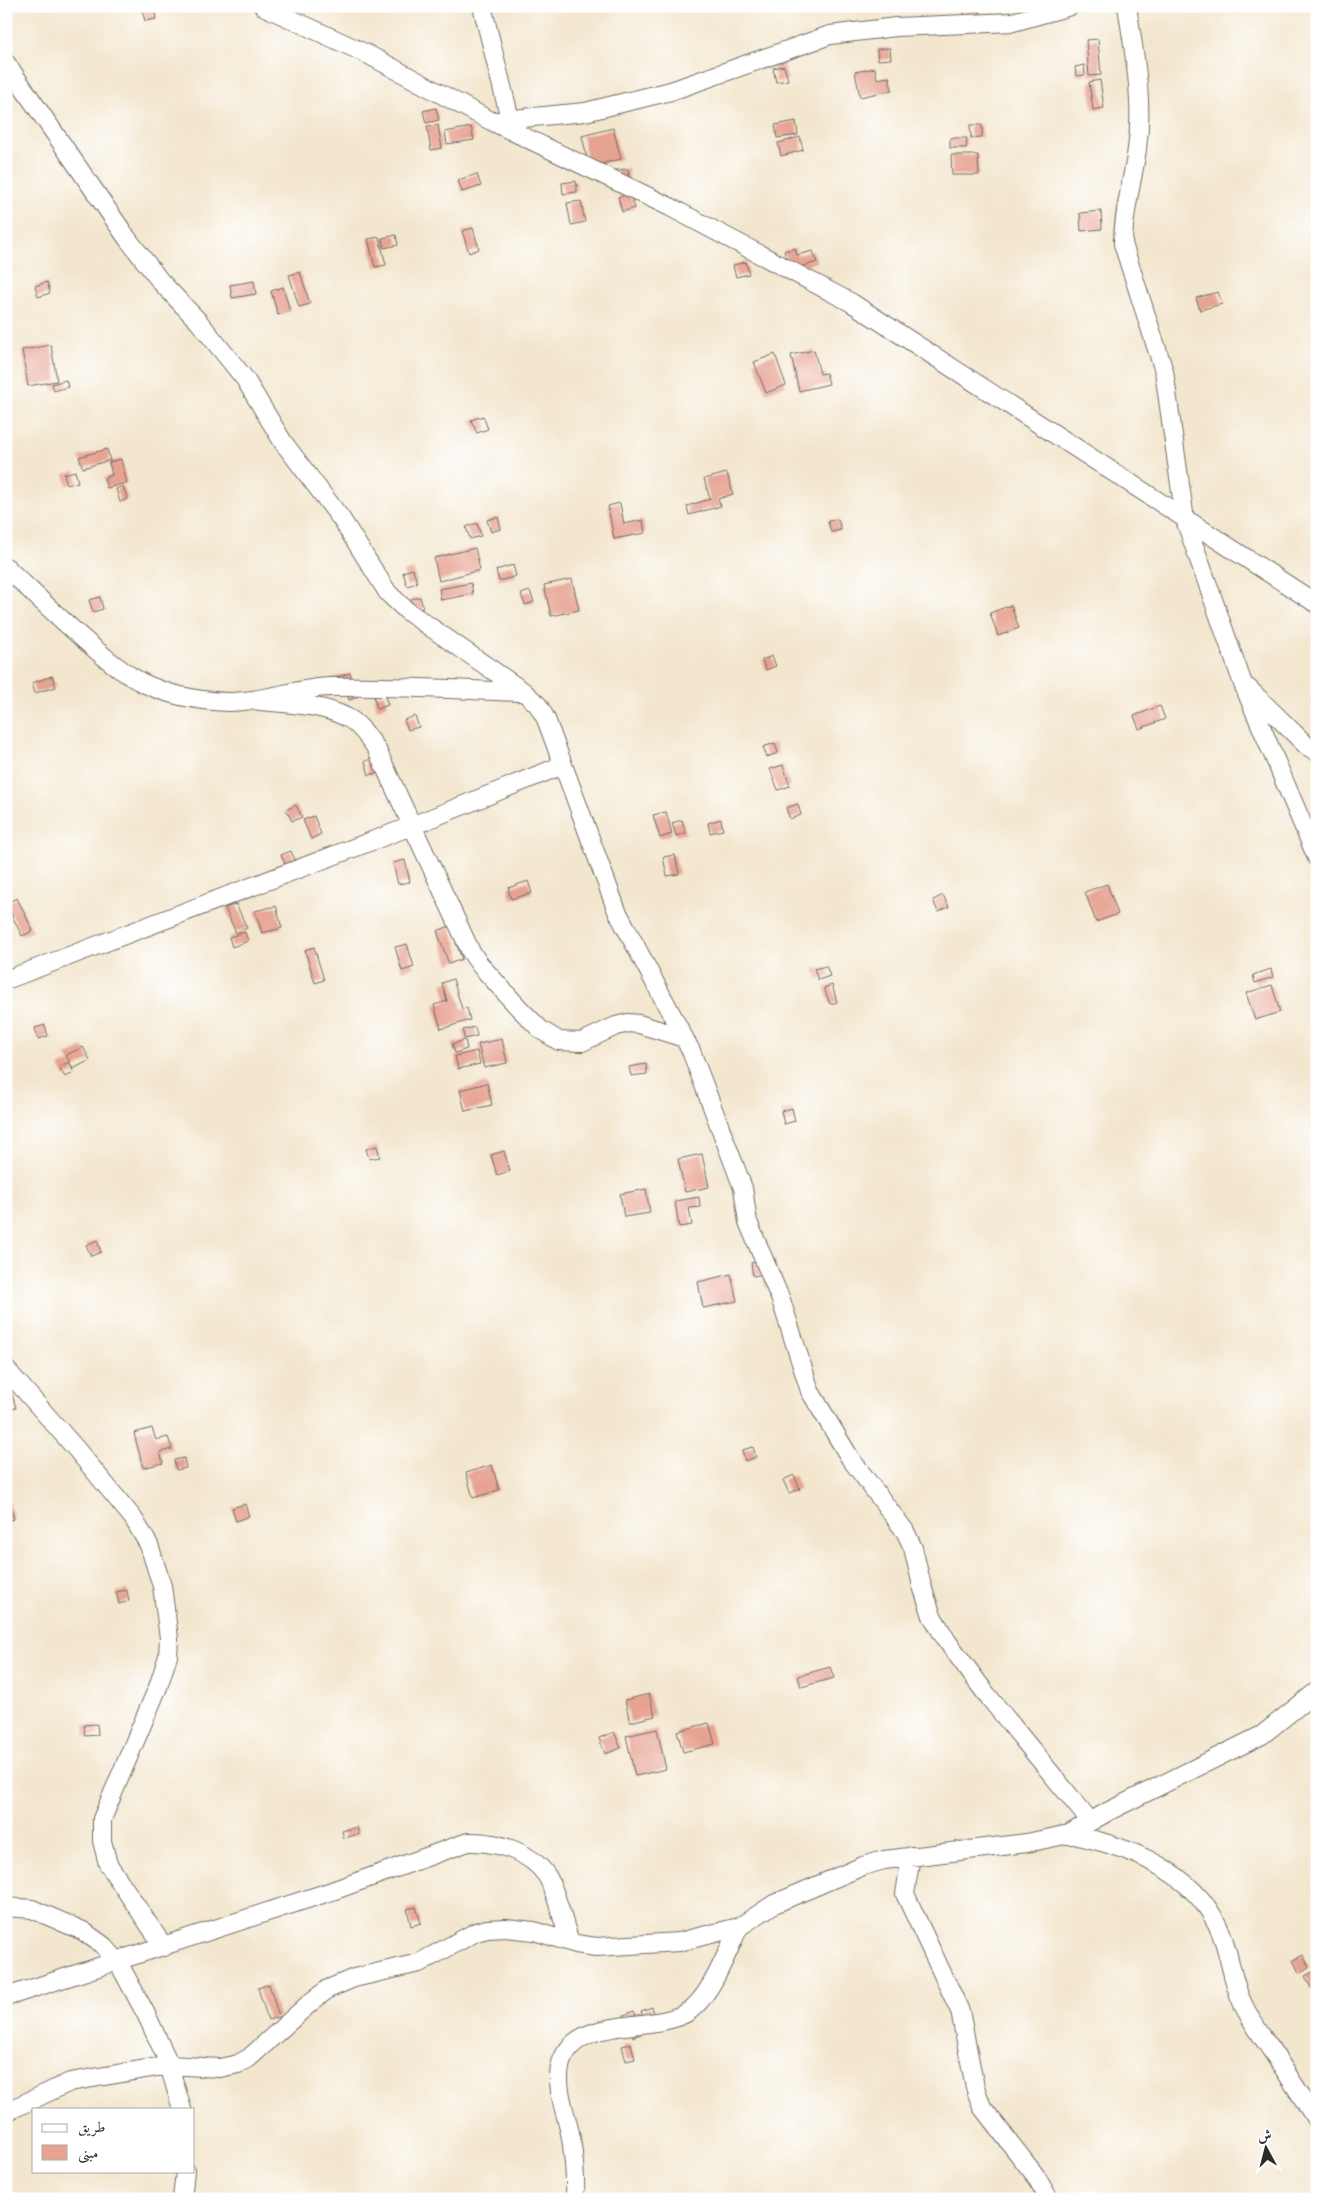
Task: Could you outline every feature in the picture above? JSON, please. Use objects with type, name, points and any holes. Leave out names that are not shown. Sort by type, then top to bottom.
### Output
[{"type":"street","points":[[263,6],[369,55],[491,122],[670,207],[852,303],[1317,604]]},
{"type":"street","points":[[482,6],[510,119]]},
{"type":"street","points":[[491,122],[585,112],[671,91],[830,34],[896,27],[1013,22],[1070,6]]},
{"type":"street","points":[[1127,6],[1138,85],[1138,129],[1137,147],[1123,225],[1123,244],[1164,371],[1185,520],[1243,684],[1317,858]]},
{"type":"street","points":[[6,63],[127,238],[161,282],[199,322],[245,379],[284,442],[342,520],[388,592],[407,611],[524,692],[538,705],[546,719],[617,911],[684,1038],[743,1188],[748,1222],[782,1300],[810,1391],[850,1458],[905,1531],[913,1548],[922,1586],[932,1616],[948,1641],[987,1695],[1090,1822]]},
{"type":"street","points":[[6,567],[59,618],[110,662],[140,682],[167,693],[188,698],[231,702],[330,687],[524,692]]},
{"type":"street","points":[[1243,684],[1306,746],[1317,752]]},
{"type":"street","points":[[253,700],[315,708],[348,717],[362,729],[376,748],[414,825],[471,952],[481,966],[542,1030],[559,1041],[582,1042],[616,1026],[639,1024],[684,1038]]},
{"type":"street","points":[[6,980],[414,825],[563,765]]},
{"type":"street","points":[[6,1370],[78,1450],[134,1518],[149,1545],[162,1586],[169,1638],[168,1656],[158,1686],[102,1819],[102,1841],[108,1864],[164,1947]]},
{"type":"street","points":[[6,2112],[70,2082],[169,2065],[220,2068],[238,2064],[249,2058],[328,1989],[354,1978],[419,1964],[482,1930],[506,1928],[534,1932],[596,1947],[679,1942],[739,1927],[774,1904],[863,1866],[911,1856],[984,1849],[1046,1840],[1069,1834],[1262,1735],[1317,1691]]},
{"type":"street","points":[[1069,1834],[1105,1841],[1156,1863],[1192,1891],[1208,1910],[1221,1932],[1241,2001],[1255,2027],[1317,2121]]},
{"type":"street","points":[[6,1997],[332,1892],[468,1842],[488,1842],[533,1860],[547,1877],[570,1942]]},
{"type":"street","points":[[911,1856],[906,1894],[960,2011],[978,2098],[993,2124],[1035,2175],[1049,2199]]},
{"type":"street","points":[[6,1908],[32,1909],[75,1927],[104,1946],[118,1962],[146,2014],[169,2065],[182,2108]]},
{"type":"street","points":[[576,2199],[576,2168],[559,2083],[562,2063],[574,2043],[592,2034],[623,2026],[664,2021],[685,2014],[697,2004],[710,1986],[739,1927]]},
{"type":"street","points":[[179,2198],[185,2172]]},
{"type":"building","points":[[154,7],[156,19],[145,21],[142,10]]},
{"type":"building","points":[[964,11],[980,11],[980,26],[965,26]]},
{"type":"building","points":[[1098,39],[1101,75],[1089,76],[1086,40]]},
{"type":"building","points":[[890,48],[891,59],[878,60],[877,49]]},
{"type":"building","points":[[1084,65],[1085,75],[1076,76],[1075,67]]},
{"type":"building","points":[[784,66],[788,80],[776,82],[773,68]]},
{"type":"building","points":[[875,68],[877,79],[889,77],[892,90],[860,97],[855,72]]},
{"type":"building","points":[[1100,80],[1104,108],[1093,110],[1089,82]]},
{"type":"building","points":[[436,108],[439,120],[426,123],[423,111]]},
{"type":"building","points":[[796,121],[798,135],[777,138],[775,125]]},
{"type":"building","points":[[438,125],[442,148],[431,150],[427,126]]},
{"type":"building","points":[[970,125],[982,125],[982,137],[971,138]]},
{"type":"building","points":[[471,127],[474,140],[447,144],[445,132]]},
{"type":"building","points":[[613,128],[621,159],[589,167],[582,136]]},
{"type":"building","points":[[800,137],[803,150],[781,156],[778,143]]},
{"type":"building","points":[[950,138],[967,138],[966,148],[950,148]]},
{"type":"building","points":[[951,155],[978,155],[979,175],[952,175]]},
{"type":"building","points":[[628,169],[630,192],[618,193],[616,170]]},
{"type":"building","points":[[477,174],[481,186],[462,192],[458,180]]},
{"type":"building","points":[[576,181],[577,192],[563,194],[562,183]]},
{"type":"building","points":[[630,194],[635,208],[622,212],[618,197]]},
{"type":"building","points":[[581,201],[585,222],[571,225],[567,203]]},
{"type":"building","points":[[1101,211],[1102,229],[1081,231],[1080,213]]},
{"type":"building","points":[[473,228],[479,249],[469,253],[462,231]]},
{"type":"building","points":[[396,235],[398,245],[384,248],[382,238]]},
{"type":"building","points":[[379,237],[386,265],[375,267],[368,239]]},
{"type":"building","points":[[795,248],[797,255],[813,251],[817,262],[790,270],[784,251]]},
{"type":"building","points":[[746,262],[749,274],[736,277],[733,265]]},
{"type":"building","points":[[300,272],[310,304],[299,307],[289,275]]},
{"type":"building","points":[[254,281],[256,294],[232,298],[230,285]]},
{"type":"building","points":[[47,282],[50,293],[38,297],[35,286]]},
{"type":"building","points":[[283,287],[290,311],[278,315],[271,291]]},
{"type":"building","points":[[1218,292],[1222,304],[1200,310],[1196,298]]},
{"type":"building","points":[[51,345],[57,381],[28,386],[22,350]]},
{"type":"building","points":[[814,350],[820,374],[826,373],[829,384],[799,391],[791,355]]},
{"type":"building","points":[[775,354],[786,385],[766,393],[754,362]]},
{"type":"building","points":[[66,380],[68,387],[54,391],[52,384]]},
{"type":"building","points":[[483,416],[488,429],[477,433],[471,420]]},
{"type":"building","points":[[107,449],[110,460],[83,468],[79,457]]},
{"type":"building","points":[[121,459],[127,483],[107,488],[104,478],[112,475],[109,462]]},
{"type":"building","points":[[75,471],[78,482],[67,485],[64,474]]},
{"type":"building","points":[[727,473],[733,494],[718,499],[721,506],[689,515],[687,506],[710,499],[704,479]]},
{"type":"building","points":[[123,486],[128,499],[120,502],[116,489]]},
{"type":"building","points":[[620,503],[624,524],[643,520],[645,533],[614,539],[608,506]]},
{"type":"building","points":[[498,517],[501,529],[491,532],[487,520]]},
{"type":"building","points":[[838,519],[841,530],[831,532],[828,521]]},
{"type":"building","points":[[477,523],[481,536],[470,539],[466,527]]},
{"type":"building","points":[[475,548],[480,570],[439,581],[434,558]]},
{"type":"building","points":[[513,565],[516,576],[499,581],[496,570]]},
{"type":"building","points":[[413,569],[417,583],[407,586],[403,572]]},
{"type":"building","points":[[572,579],[579,610],[551,616],[544,585]]},
{"type":"building","points":[[471,583],[473,594],[441,600],[439,589]]},
{"type":"building","points":[[530,591],[534,602],[525,605],[521,594]]},
{"type":"building","points":[[100,597],[103,609],[93,612],[89,600]]},
{"type":"building","points":[[420,597],[423,608],[414,611],[411,599]]},
{"type":"building","points":[[1011,605],[1019,628],[998,636],[990,613]]},
{"type":"building","points":[[772,656],[776,666],[766,670],[762,660]]},
{"type":"building","points":[[350,673],[357,697],[349,700],[345,689],[330,679]]},
{"type":"building","points":[[52,676],[56,687],[35,693],[32,683]]},
{"type":"building","points":[[384,694],[388,705],[377,709],[374,697]]},
{"type":"building","points":[[1160,706],[1165,719],[1139,729],[1134,716]]},
{"type":"building","points":[[415,716],[419,727],[408,730],[404,720]]},
{"type":"building","points":[[775,743],[778,753],[767,757],[763,747]]},
{"type":"building","points":[[376,758],[380,772],[369,775],[365,761]]},
{"type":"building","points":[[783,765],[790,786],[778,790],[770,769]]},
{"type":"building","points":[[798,804],[801,815],[790,819],[786,808]]},
{"type":"building","points":[[296,805],[302,817],[292,821],[286,810]]},
{"type":"building","points":[[666,812],[672,834],[660,838],[653,815]]},
{"type":"building","points":[[314,816],[321,834],[311,839],[303,820]]},
{"type":"building","points":[[721,819],[723,830],[710,833],[708,823]]},
{"type":"building","points":[[682,820],[686,833],[676,836],[672,823]]},
{"type":"building","points":[[291,851],[296,862],[286,866],[281,855]]},
{"type":"building","points":[[675,855],[679,874],[667,876],[663,857]]},
{"type":"building","points":[[405,860],[410,882],[398,884],[393,863]]},
{"type":"building","points":[[528,881],[532,893],[511,899],[508,888]]},
{"type":"building","points":[[1107,884],[1118,914],[1096,922],[1085,892]]},
{"type":"building","points":[[943,895],[949,907],[938,912],[933,900]]},
{"type":"building","points":[[17,898],[33,931],[22,936],[6,903]]},
{"type":"building","points":[[236,904],[247,928],[236,933],[225,908]]},
{"type":"building","points":[[276,906],[282,928],[262,933],[255,911]]},
{"type":"building","points":[[450,926],[462,959],[449,964],[437,931]]},
{"type":"building","points":[[245,932],[248,941],[232,947],[229,937]]},
{"type":"building","points":[[407,944],[414,967],[402,971],[395,947]]},
{"type":"building","points":[[314,947],[324,980],[315,983],[305,950]]},
{"type":"building","points":[[826,966],[830,976],[818,980],[814,969]]},
{"type":"building","points":[[1271,969],[1273,977],[1255,983],[1253,975]]},
{"type":"building","points":[[453,979],[462,1009],[467,1008],[470,1020],[441,1029],[434,1005],[447,1001],[442,983]]},
{"type":"building","points":[[832,985],[837,1002],[830,1004],[824,988]]},
{"type":"building","points":[[1272,985],[1280,1012],[1255,1020],[1246,993]]},
{"type":"building","points":[[45,1025],[48,1036],[38,1039],[35,1028]]},
{"type":"building","points":[[475,1027],[477,1036],[464,1039],[463,1030]]},
{"type":"building","points":[[502,1039],[507,1063],[484,1068],[478,1044]]},
{"type":"building","points":[[465,1040],[467,1049],[455,1053],[452,1044]]},
{"type":"building","points":[[83,1047],[90,1060],[73,1069],[66,1055]]},
{"type":"building","points":[[477,1051],[480,1064],[458,1069],[455,1056]]},
{"type":"building","points":[[69,1062],[74,1073],[65,1077],[59,1067]]},
{"type":"building","points":[[646,1064],[647,1074],[631,1076],[629,1067]]},
{"type":"building","points":[[487,1083],[492,1105],[465,1111],[460,1090]]},
{"type":"building","points":[[792,1108],[795,1121],[784,1124],[781,1111]]},
{"type":"building","points":[[377,1146],[380,1157],[369,1159],[366,1149]]},
{"type":"building","points":[[504,1151],[510,1171],[497,1175],[491,1155]]},
{"type":"building","points":[[702,1154],[709,1187],[685,1192],[678,1159]]},
{"type":"building","points":[[646,1189],[650,1213],[624,1217],[620,1194]]},
{"type":"building","points":[[699,1197],[700,1207],[689,1208],[692,1225],[679,1227],[675,1201]]},
{"type":"building","points":[[97,1240],[101,1252],[91,1256],[86,1245]]},
{"type":"building","points":[[775,1259],[780,1285],[766,1288],[763,1274],[753,1276],[751,1263]]},
{"type":"building","points":[[731,1274],[737,1301],[703,1308],[698,1282]]},
{"type":"building","points":[[11,1390],[16,1408],[6,1411],[6,1391]]},
{"type":"building","points":[[152,1428],[156,1440],[168,1437],[172,1449],[160,1452],[163,1463],[143,1468],[134,1433]]},
{"type":"building","points":[[753,1447],[756,1457],[745,1461],[742,1450]]},
{"type":"building","points":[[184,1458],[186,1468],[176,1470],[174,1460]]},
{"type":"building","points":[[492,1465],[499,1490],[473,1498],[466,1473]]},
{"type":"building","points":[[794,1475],[800,1489],[789,1493],[783,1480]]},
{"type":"building","points":[[6,1499],[8,1499],[14,1519],[6,1521]]},
{"type":"building","points":[[245,1504],[249,1516],[236,1521],[232,1508]]},
{"type":"building","points":[[127,1590],[129,1601],[119,1604],[116,1592]]},
{"type":"building","points":[[830,1667],[834,1678],[801,1687],[798,1676]]},
{"type":"building","points":[[649,1694],[655,1716],[630,1722],[625,1700]]},
{"type":"building","points":[[709,1723],[715,1744],[683,1752],[677,1731]]},
{"type":"building","points":[[97,1724],[98,1735],[85,1736],[84,1725]]},
{"type":"building","points":[[657,1729],[666,1769],[635,1776],[626,1736]]},
{"type":"building","points":[[614,1732],[621,1748],[605,1754],[599,1738]]},
{"type":"building","points":[[357,1827],[359,1834],[344,1838],[342,1831]]},
{"type":"building","points":[[416,1907],[421,1923],[411,1926],[407,1909]]},
{"type":"building","points":[[1303,1955],[1309,1967],[1299,1973],[1293,1960]]},
{"type":"building","points":[[1315,1971],[1317,1985],[1311,1988],[1305,1976]]},
{"type":"building","points":[[269,1984],[279,2017],[268,2020],[258,1988]]},
{"type":"building","points":[[652,2007],[657,2021],[646,2025],[641,2011]]},
{"type":"building","points":[[634,2011],[643,2033],[633,2037],[624,2015]]},
{"type":"building","points":[[631,2044],[635,2059],[626,2061],[622,2046]]}]
